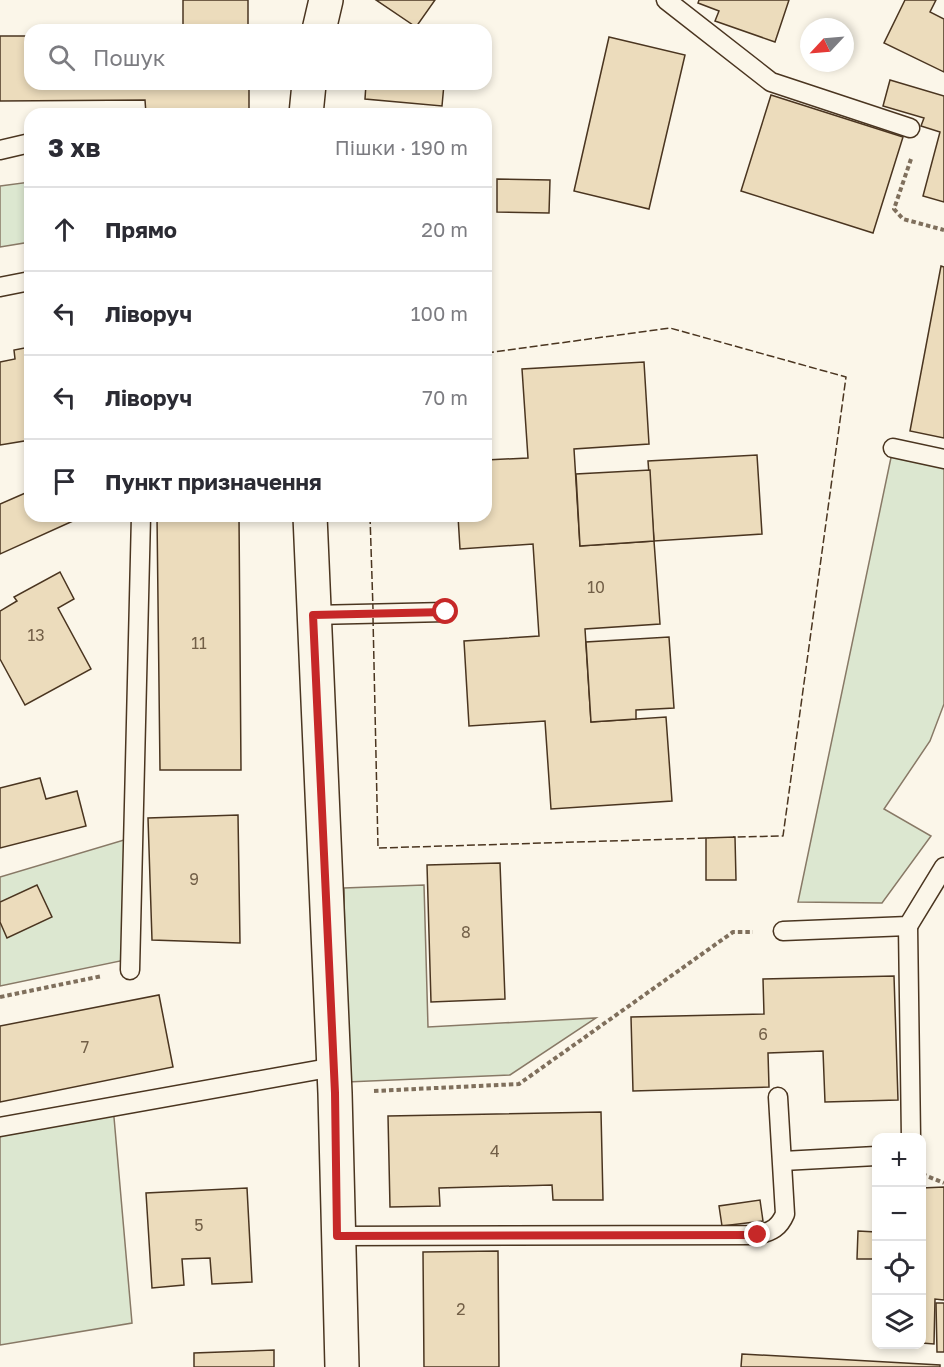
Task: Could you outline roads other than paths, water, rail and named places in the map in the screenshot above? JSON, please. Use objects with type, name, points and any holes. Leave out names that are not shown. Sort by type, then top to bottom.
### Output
[{"type":"street","points":[[320,24],[326,0]]},
{"type":"street","points":[[307,108],[308,90]]},
{"type":"street","points":[[310,522],[335,1080],[337,1236],[342,1367]]},
{"type":"lane","points":[[666,0],[771,82],[910,128]]},
{"type":"lane","points":[[0,150],[24,144]]},
{"type":"lane","points":[[0,287],[24,282]]},
{"type":"lane","points":[[893,447],[944,459]]},
{"type":"lane","points":[[130,970],[141,522]]},
{"type":"lane","points":[[313,615],[446,612]]},
{"type":"lane","points":[[911,1133],[908,926],[944,867]]},
{"type":"lane","points":[[783,931],[908,926]]},
{"type":"lane","points":[[0,1127],[335,1080]]},
{"type":"lane","points":[[337,1236],[758,1235],[780,1226],[785,1214],[778,1097]]},
{"type":"lane","points":[[783,1161],[872,1156]]}]
